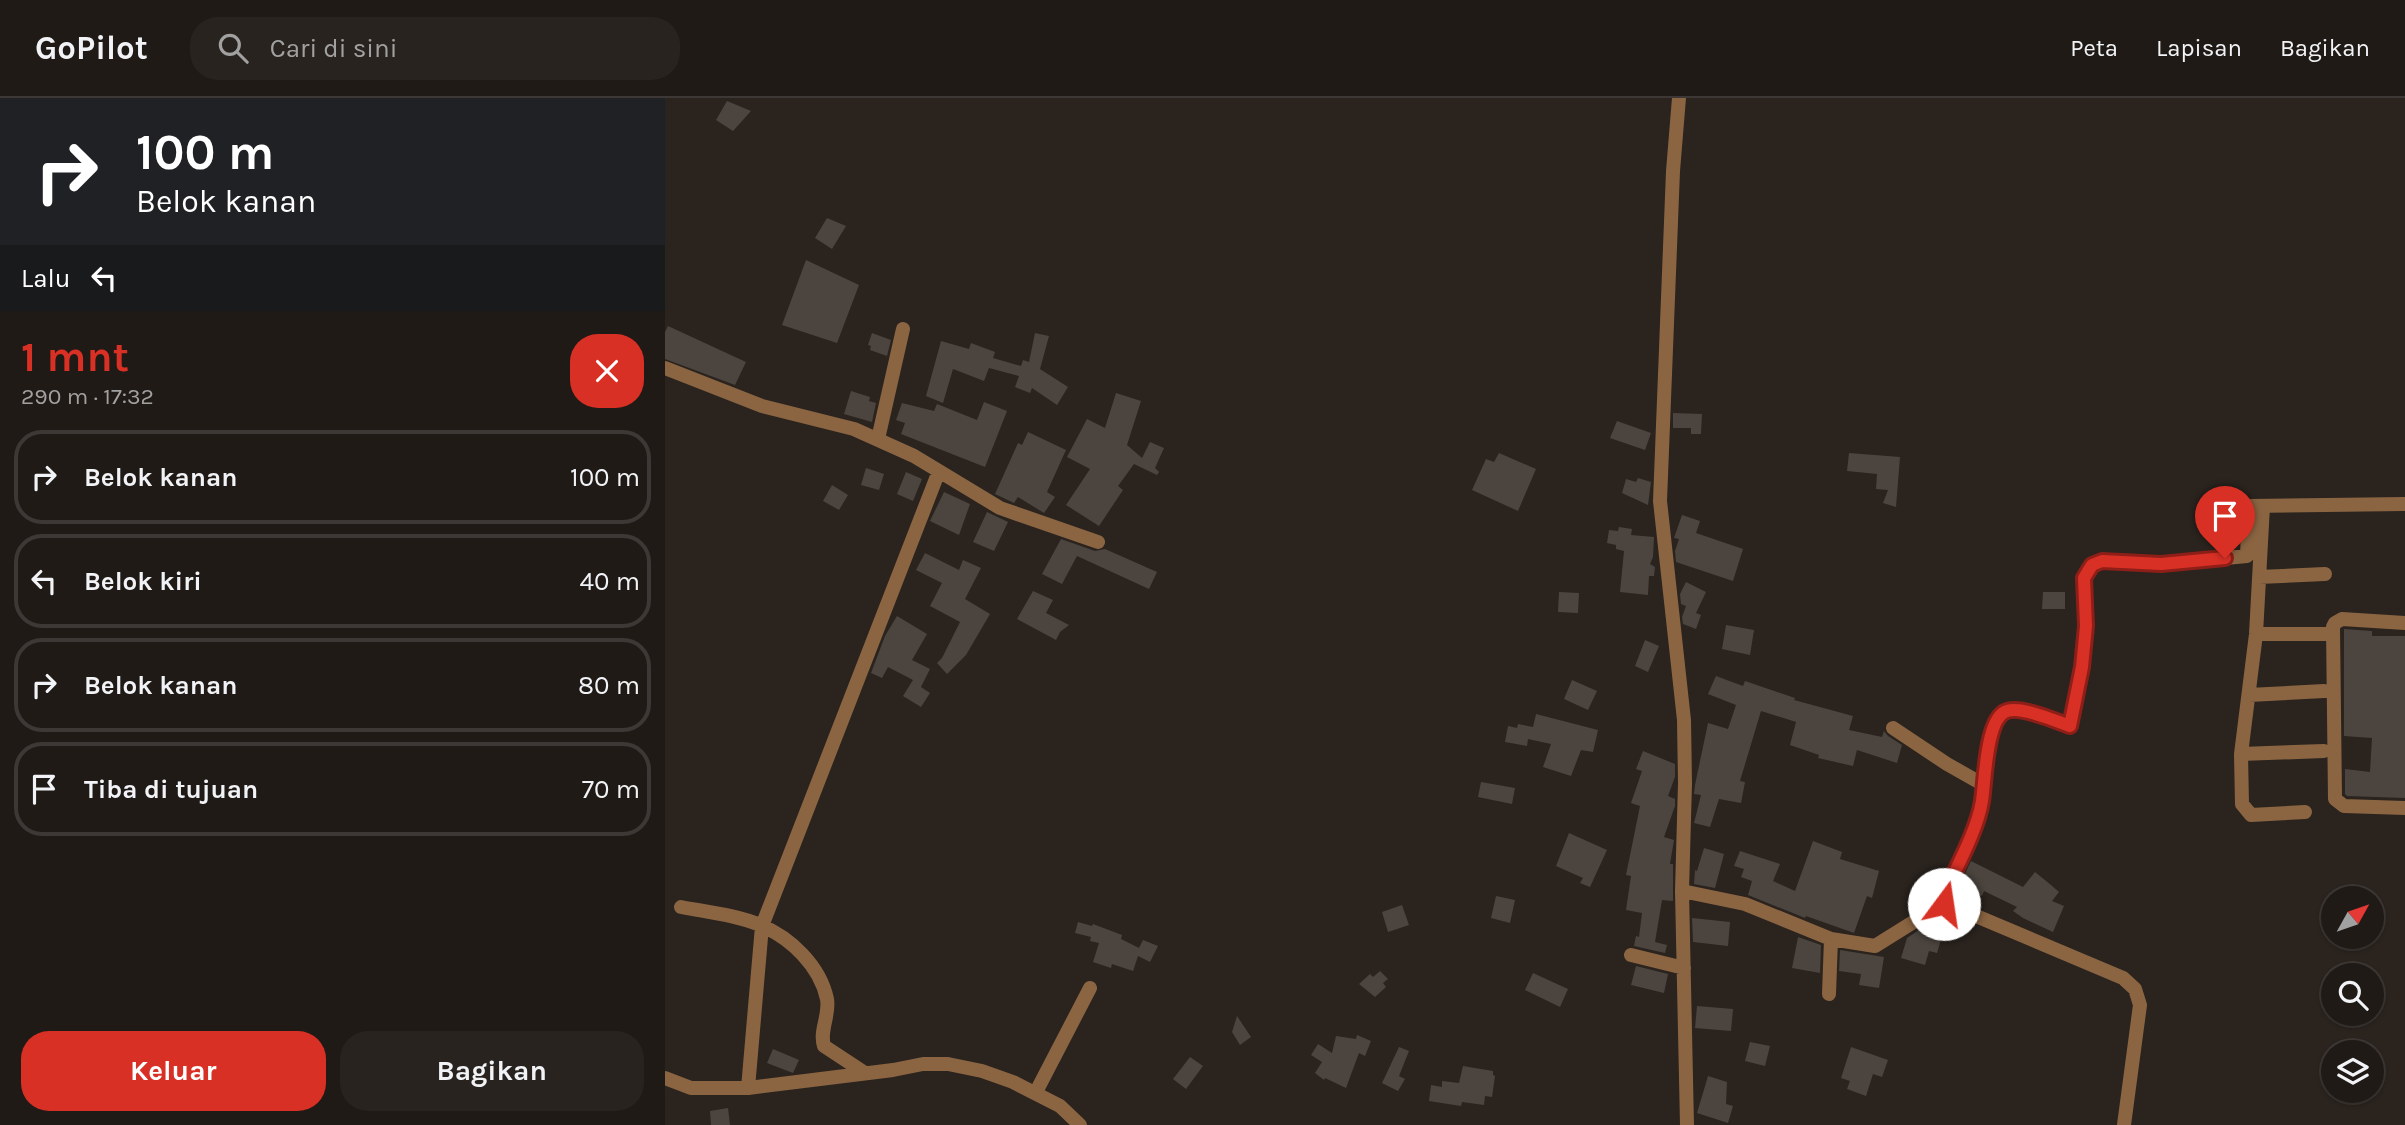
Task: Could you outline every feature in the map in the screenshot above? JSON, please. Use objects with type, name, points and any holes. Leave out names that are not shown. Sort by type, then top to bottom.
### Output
[{"type":"street","points":[[1679,98],[1673,171],[1660,501],[1683,720],[1685,783],[1682,891],[1687,1125]]},
{"type":"street","points":[[878,439],[903,330]]},
{"type":"street","points":[[665,368],[762,406],[855,429],[939,471],[1000,508],[1098,542]]},
{"type":"street","points":[[748,1088],[762,926],[939,471]]},
{"type":"street","points":[[1939,906],[1976,822],[1982,804],[1992,733],[2004,712],[2017,709],[2070,726],[2082,667],[2086,626],[2084,578],[2092,565],[2102,561],[2161,564],[2247,556],[2249,506],[2405,504]]},
{"type":"street","points":[[2263,506],[2256,634],[2241,754],[2242,804],[2251,815],[2305,812]]},
{"type":"street","points":[[2259,577],[2325,574]]},
{"type":"street","points":[[2405,623],[2342,619],[2333,627],[2335,799],[2344,806],[2405,808]]},
{"type":"street","points":[[2256,634],[2326,634]]},
{"type":"street","points":[[2249,695],[2324,691]]},
{"type":"street","points":[[1893,728],[1984,785]]},
{"type":"street","points":[[2241,754],[2324,751]]},
{"type":"street","points":[[1682,891],[1745,904],[1831,939],[1875,946],[1939,906],[1950,905],[2123,978],[2135,989],[2140,1005],[2124,1125]]},
{"type":"street","points":[[681,907],[762,926],[805,957],[820,976],[827,1001],[827,1020],[821,1039],[824,1046],[865,1073]]},
{"type":"street","points":[[1829,994],[1831,939]]},
{"type":"street","points":[[1631,956],[1684,968]]},
{"type":"street","points":[[1036,1093],[1090,988]]},
{"type":"street","points":[[665,1078],[691,1088],[748,1088],[923,1064],[948,1065],[982,1071],[1036,1093],[1061,1106],[1080,1125]]},
{"type":"building","points":[[727,101],[751,111],[733,131],[716,120]]},
{"type":"building","points":[[827,218],[846,226],[832,249],[815,238]]},
{"type":"building","points":[[806,260],[859,285],[837,343],[782,325]]},
{"type":"building","points":[[668,326],[746,362],[735,385],[665,359],[665,332]]},
{"type":"building","points":[[872,333],[891,340],[887,356],[870,350],[871,346],[868,345]]},
{"type":"building","points":[[1035,333],[1049,336],[1040,369],[1068,387],[1057,405],[1032,388],[1030,393],[1015,387],[1019,376],[989,368],[984,381],[953,369],[943,403],[926,396],[941,341],[969,349],[971,343],[995,352],[993,358],[1021,366],[1023,360],[1029,362]]},
{"type":"building","points":[[851,391],[870,397],[869,401],[876,403],[872,422],[844,414]]},
{"type":"building","points":[[1116,393],[1141,401],[1127,445],[1142,458],[1150,442],[1164,448],[1155,468],[1159,472],[1157,475],[1134,464],[1118,486],[1123,490],[1099,526],[1066,505],[1090,469],[1067,457],[1087,419],[1105,428]]},
{"type":"building","points":[[984,402],[1007,411],[985,467],[901,434],[905,423],[896,420],[902,403],[934,411],[937,404],[977,420]]},
{"type":"building","points":[[1673,413],[1702,414],[1701,434],[1691,434],[1691,428],[1673,428]]},
{"type":"building","points":[[1617,421],[1651,433],[1645,450],[1610,438]]},
{"type":"building","points":[[1028,432],[1066,450],[1047,492],[1055,497],[1044,513],[1018,497],[1014,503],[995,494],[1018,443],[1022,445]]},
{"type":"building","points":[[1499,453],[1536,469],[1518,511],[1472,490],[1486,459],[1494,462]]},
{"type":"building","points":[[1849,453],[1900,457],[1896,507],[1883,503],[1888,490],[1876,489],[1877,474],[1847,471]]},
{"type":"building","points":[[866,468],[884,474],[879,490],[861,485]]},
{"type":"building","points":[[906,472],[922,479],[913,501],[897,494]]},
{"type":"building","points":[[1638,478],[1651,482],[1648,505],[1622,493],[1626,479],[1636,482]]},
{"type":"building","points":[[832,485],[848,495],[839,510],[823,501]]},
{"type":"building","points":[[944,492],[970,504],[959,535],[930,521]]},
{"type":"building","points":[[987,512],[1008,522],[994,551],[973,542]]},
{"type":"building","points":[[1682,515],[1700,521],[1696,533],[1743,549],[1733,581],[1676,562],[1675,551],[1679,539],[1674,538]]},
{"type":"building","points":[[1619,527],[1632,529],[1631,535],[1654,537],[1650,564],[1655,567],[1654,576],[1649,576],[1648,595],[1620,592],[1624,551],[1607,543],[1609,530],[1618,531]]},
{"type":"building","points":[[1061,539],[1095,551],[1105,549],[1157,572],[1149,589],[1077,556],[1062,584],[1042,574]]},
{"type":"building","points":[[925,553],[959,570],[963,560],[981,568],[965,599],[990,614],[966,655],[947,674],[937,663],[960,622],[930,606],[942,583],[916,570]]},
{"type":"building","points":[[1686,582],[1706,592],[1696,613],[1701,615],[1696,629],[1683,624],[1682,617],[1686,606],[1681,604],[1680,594]]},
{"type":"building","points":[[1033,591],[1053,600],[1046,613],[1069,625],[1060,632],[1056,640],[1017,619]]},
{"type":"building","points":[[1559,592],[1579,593],[1578,613],[1558,612]]},
{"type":"building","points":[[2043,592],[2065,592],[2065,609],[2042,609]]},
{"type":"building","points":[[897,616],[927,634],[912,660],[930,669],[921,687],[930,693],[921,707],[903,696],[913,680],[888,667],[882,678],[871,673],[885,636]]},
{"type":"building","points":[[1726,625],[1754,630],[1750,655],[1722,649]]},
{"type":"building","points":[[2344,629],[2372,631],[2372,636],[2405,636],[2405,798],[2345,794],[2345,769],[2370,772],[2372,738],[2344,736]]},
{"type":"building","points":[[1645,640],[1659,646],[1648,672],[1635,666]]},
{"type":"building","points":[[1716,676],[1743,686],[1745,681],[1795,698],[1794,700],[1853,716],[1849,730],[1882,737],[1884,731],[1902,745],[1897,763],[1857,750],[1853,766],[1818,758],[1819,755],[1790,745],[1796,722],[1761,711],[1740,781],[1745,782],[1741,803],[1719,799],[1710,827],[1694,823],[1701,795],[1694,794],[1695,785],[1708,723],[1728,729],[1736,705],[1708,694]]},
{"type":"building","points":[[1572,680],[1597,691],[1588,710],[1564,699]]},
{"type":"building","points":[[1536,714],[1598,730],[1593,752],[1581,750],[1571,776],[1543,767],[1551,744],[1528,739],[1527,746],[1505,742],[1508,726],[1517,728],[1518,724],[1533,727]]},
{"type":"building","points":[[1643,751],[1675,764],[1675,777],[1668,796],[1675,799],[1675,806],[1664,837],[1674,840],[1670,864],[1673,864],[1673,901],[1662,900],[1655,942],[1667,945],[1665,953],[1634,946],[1636,936],[1639,937],[1642,913],[1626,910],[1631,876],[1626,875],[1640,806],[1631,803],[1642,771],[1636,769]]},
{"type":"building","points":[[1481,782],[1515,788],[1512,804],[1478,797]]},
{"type":"building","points":[[1569,833],[1607,850],[1590,887],[1580,883],[1583,878],[1556,866]]},
{"type":"building","points":[[1813,841],[1842,852],[1840,859],[1879,871],[1872,898],[1867,896],[1854,933],[1806,916],[1805,918],[1748,895],[1752,881],[1741,877],[1744,869],[1734,866],[1740,851],[1780,864],[1773,881],[1795,891]]},
{"type":"building","points":[[1704,848],[1724,854],[1715,888],[1694,884],[1695,870],[1697,871]]},
{"type":"building","points":[[1971,861],[2023,887],[2035,872],[2051,885],[2059,892],[2052,901],[2064,906],[2053,932],[2023,918],[2013,911],[2017,907],[1984,891],[1982,896],[1970,891],[1968,895],[1957,890]]},
{"type":"building","points":[[1496,896],[1515,900],[1510,923],[1491,918]]},
{"type":"building","points":[[1402,905],[1409,925],[1388,932],[1382,912]]},
{"type":"building","points":[[1692,918],[1730,922],[1728,946],[1693,942]]},
{"type":"building","points":[[1078,922],[1092,926],[1093,924],[1122,935],[1121,939],[1139,948],[1143,940],[1158,946],[1150,962],[1138,956],[1133,971],[1112,964],[1111,968],[1093,962],[1099,943],[1090,941],[1091,937],[1075,933]]},
{"type":"building","points":[[1919,930],[1942,936],[1937,953],[1929,951],[1925,965],[1901,958],[1907,938]]},
{"type":"building","points":[[1798,937],[1821,945],[1820,973],[1792,968]]},
{"type":"building","points":[[1840,950],[1884,957],[1879,988],[1859,985],[1861,974],[1839,971]]},
{"type":"building","points":[[1636,966],[1668,974],[1664,993],[1631,985]]},
{"type":"building","points":[[1380,971],[1388,979],[1383,983],[1386,987],[1375,997],[1359,984],[1370,974],[1373,977]]},
{"type":"building","points":[[1533,973],[1568,989],[1560,1007],[1525,990]]},
{"type":"building","points":[[1697,1006],[1733,1009],[1731,1031],[1695,1028]]},
{"type":"building","points":[[1237,1016],[1251,1037],[1240,1045],[1232,1032]]},
{"type":"building","points":[[1357,1035],[1371,1041],[1365,1056],[1359,1053],[1346,1088],[1325,1078],[1324,1080],[1315,1073],[1322,1062],[1311,1055],[1318,1044],[1332,1053],[1336,1036],[1356,1039]]},
{"type":"building","points":[[1750,1042],[1770,1046],[1765,1066],[1745,1061]]},
{"type":"building","points":[[1399,1047],[1409,1051],[1399,1076],[1405,1079],[1398,1091],[1382,1083]]},
{"type":"building","points":[[1851,1047],[1888,1060],[1882,1077],[1873,1074],[1866,1096],[1847,1089],[1850,1081],[1841,1078]]},
{"type":"building","points":[[773,1049],[799,1060],[793,1073],[767,1063]]},
{"type":"building","points":[[1190,1057],[1203,1066],[1186,1089],[1173,1079]]},
{"type":"building","points":[[1463,1066],[1493,1071],[1495,1076],[1492,1097],[1485,1096],[1484,1105],[1462,1102],[1461,1106],[1429,1101],[1431,1085],[1442,1087],[1442,1081],[1459,1083]]},
{"type":"building","points":[[1708,1076],[1727,1082],[1726,1104],[1733,1106],[1728,1123],[1697,1113]]},
{"type":"building","points":[[728,1108],[730,1125],[711,1125],[710,1111]]},
{"type":"route","points":[[1944,904],[1939,906],[1982,804],[1992,733],[1999,717],[2010,709],[2017,709],[2070,726],[2082,667],[2086,626],[2084,578],[2087,571],[2092,565],[2102,561],[2161,564],[2225,558]]}]
